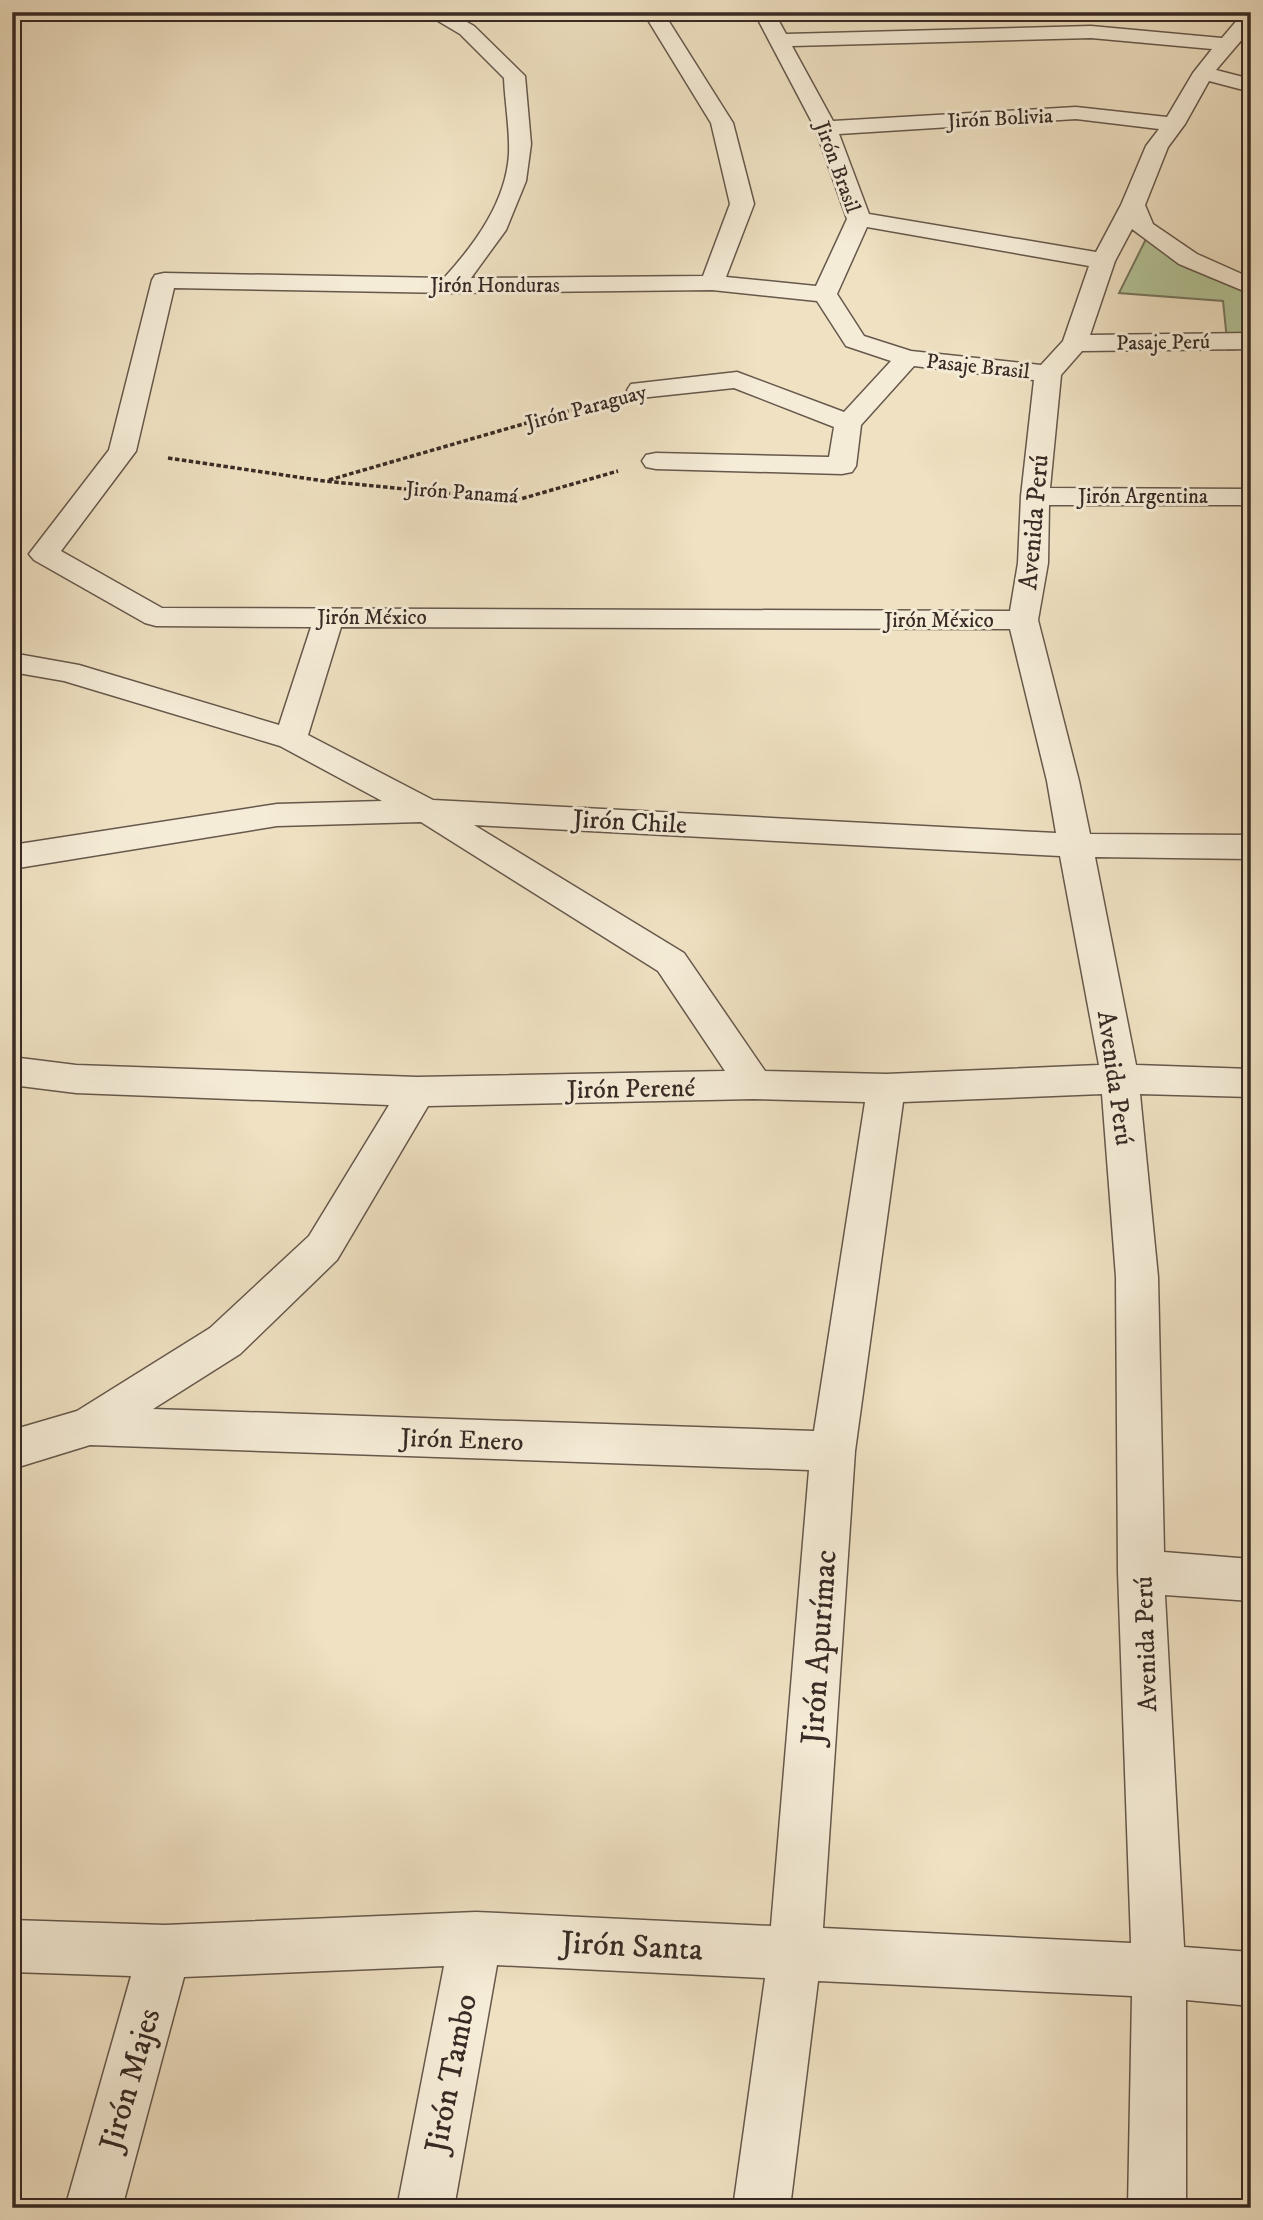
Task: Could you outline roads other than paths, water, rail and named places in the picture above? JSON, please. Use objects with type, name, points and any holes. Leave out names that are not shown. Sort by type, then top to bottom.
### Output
[{"type":"street","points":[[433,12],[467,30],[513,76],[519,162],[506,211],[471,264],[451,286]]},
{"type":"street","points":[[653,12],[722,123],[742,204],[712,283]]},
{"type":"street","name":"Jirón Brasil","points":[[764,12],[826,128],[859,219],[825,294]]},
{"type":"street","points":[[1048,374],[1075,343],[1103,261],[1133,205],[1157,146],[1174,124],[1203,73],[1251,16]]},
{"type":"street","points":[[780,40],[1091,32],[1226,44]]},
{"type":"street","points":[[1203,73],[1251,86]]},
{"type":"street","name":"Jirón Bolivia","points":[[826,128],[1076,113],[1174,124]]},
{"type":"street","points":[[1133,205],[1143,228],[1188,259],[1251,287]]},
{"type":"street","points":[[859,219],[1103,261]]},
{"type":"street","name":"Jirón Honduras","points":[[164,280],[451,286],[712,283],[825,294]]},
{"type":"street","name":"Jirón México","points":[[164,280],[122,451],[44,554],[156,617],[1023,620]]},
{"type":"street","points":[[656,461],[842,466],[848,423],[908,358],[855,341],[825,294]]},
{"type":"street","name":"Pasaje Perú","points":[[1075,343],[1251,341]]},
{"type":"street","name":"Pasaje Brasil","points":[[908,358],[1048,374]]},
{"type":"street","name":"Avenida Perú","points":[[1048,374],[1035,496],[1033,563],[1023,620],[1063,781],[1073,845],[1120,1079],[1137,1277],[1141,1572],[1158,1971],[1157,2208]]},
{"type":"street","name":"Jirón Paraguay","points":[[640,390],[737,380],[848,423]]},
{"type":"street","name":"Jirón Argentina","points":[[1035,496],[1251,497]]},
{"type":"street","points":[[291,739],[329,617]]},
{"type":"street","points":[[12,662],[68,672],[291,739],[427,810],[671,962],[754,1086]]},
{"type":"street","name":"Jirón Chile","points":[[12,857],[277,815],[427,810],[1073,845],[1251,847]]},
{"type":"street","name":"Jirón Perené","points":[[12,1071],[76,1079],[417,1092],[754,1086],[886,1088],[1120,1079],[1251,1083]]},
{"type":"street","name":"Jirón Apurímac","points":[[761,2208],[795,1952],[833,1451],[886,1088]]},
{"type":"street","points":[[12,1450],[90,1426],[225,1340],[323,1248],[417,1092]]},
{"type":"street","name":"Jirón Enero","points":[[90,1426],[833,1451]]},
{"type":"street","points":[[1141,1572],[1251,1580]]},
{"type":"street","name":"Jirón Santa","points":[[12,1945],[165,1951],[476,1938],[1158,1971],[1251,1979]]},
{"type":"street","name":"Jirón Tambo","points":[[425,2208],[476,1938]]},
{"type":"street","name":"Jirón Majes","points":[[93,2208],[165,1951]]}]
